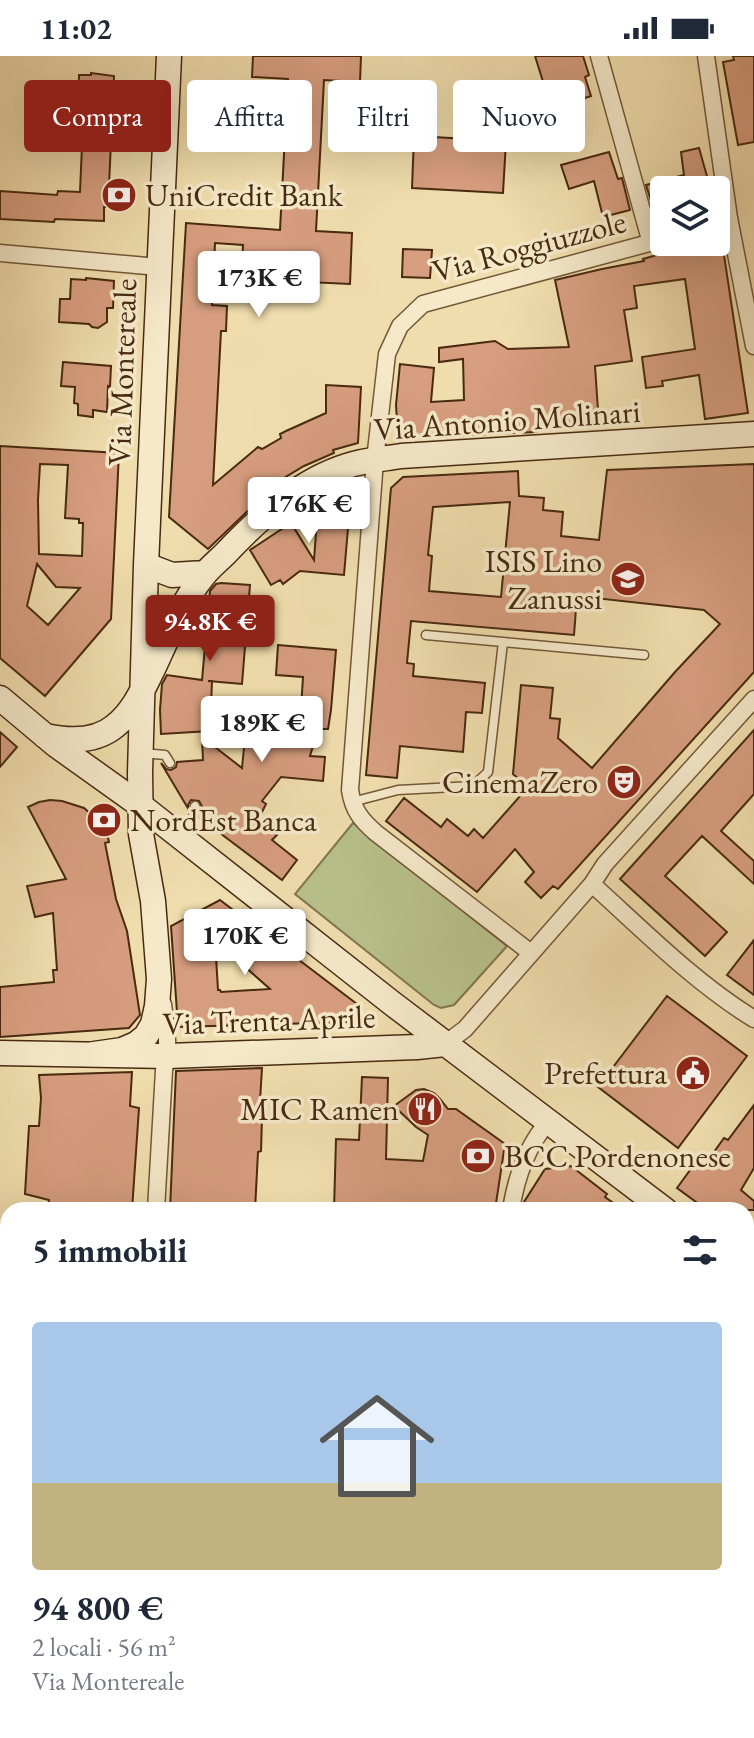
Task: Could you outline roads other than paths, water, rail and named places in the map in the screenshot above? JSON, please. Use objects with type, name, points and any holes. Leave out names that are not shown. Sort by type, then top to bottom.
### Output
[{"type":"main road","name":"Via Montereale","points":[[94,1054],[122,1050],[136,1044],[146,1036],[153,1024],[157,1006],[159,979],[153,901],[141,834],[140,805],[146,565],[169,56]]},
{"type":"main road","name":"Via Antonio Molinari","points":[[142,692],[190,594],[205,573],[245,532],[284,501],[331,472],[350,465],[401,456],[754,434]]},
{"type":"main road","points":[[146,565],[172,575],[205,573]]},
{"type":"main road","points":[[145,591],[169,599],[190,594]]},
{"type":"main road","points":[[45,736],[81,740],[99,735],[113,728],[129,712],[142,692]]},
{"type":"main road","points":[[0,698],[45,736],[140,805],[445,1044],[654,1202]]},
{"type":"main road","name":"Via Trenta Aprile","points":[[94,1054],[168,1056],[445,1044]]},
{"type":"main road","points":[[0,1053],[94,1054]]},
{"type":"street","points":[[599,56],[650,216]]},
{"type":"street","points":[[706,56],[718,176]]},
{"type":"street","name":"Via Roggiuzzole","points":[[375,460],[387,354],[400,326],[423,304],[650,243]]},
{"type":"street","points":[[730,248],[754,346]]},
{"type":"street","points":[[0,253],[159,267]]},
{"type":"street","points":[[375,460],[351,802],[363,822],[376,833],[531,953]]},
{"type":"street","points":[[445,1044],[465,1029],[592,884],[605,864],[754,699]]},
{"type":"street","points":[[592,884],[686,968],[754,1019]]},
{"type":"street","points":[[156,1202],[164,1070],[168,1056],[159,979]]},
{"type":"street","points":[[512,1202],[515,1186],[536,1136],[548,1122]]},
{"type":"lane","points":[[426,635],[644,655]]},
{"type":"lane","points":[[351,802],[398,790],[473,786],[488,772],[503,642]]},
{"type":"lane","points":[[141,753],[165,755],[170,763]]},
{"type":"lane","points":[[181,837],[197,810],[195,806]]},
{"type":"place","name":"UniCredit Bank","points":[[119,195]]},
{"type":"place","name":"ISIS Lino Zanussi","points":[[628,579]]},
{"type":"place","name":"CinemaZero","points":[[624,782]]},
{"type":"place","name":"NordEst Banca","points":[[104,820]]},
{"type":"place","name":"Prefettura","points":[[693,1073]]},
{"type":"place","name":"MIC Ramen","points":[[425,1109]]},
{"type":"place","name":"BCC Pordenonese","points":[[478,1156]]}]
